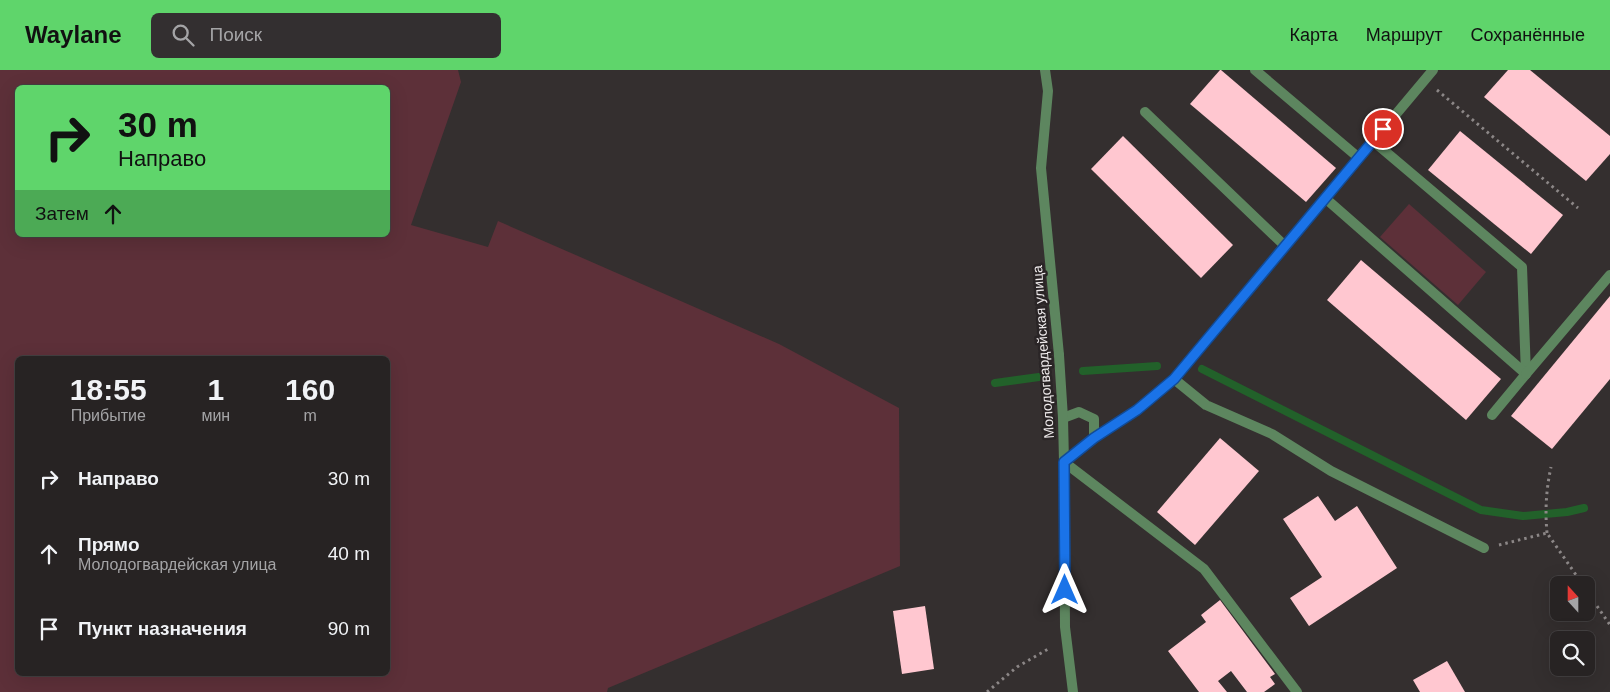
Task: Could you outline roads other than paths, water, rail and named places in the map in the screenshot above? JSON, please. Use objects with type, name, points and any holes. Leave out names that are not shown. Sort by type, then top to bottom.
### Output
[{"type":"street","name":"Молодогвардейская улица","points":[[1045,70],[1048,92],[1041,168],[1059,355],[1063,418],[1065,627],[1072,692]]},
{"type":"street","points":[[1255,70],[1359,158]]},
{"type":"street","points":[[1297,692],[1204,569],[1064,462],[1094,438],[1137,410],[1174,379],[1433,70]]},
{"type":"street","points":[[1145,112],[1286,246]]},
{"type":"street","points":[[1373,141],[1522,267],[1526,374]]},
{"type":"street","points":[[1325,198],[1526,374]]},
{"type":"street","points":[[1492,415],[1610,275]]},
{"type":"street","points":[[1174,379],[1206,404],[1272,434],[1331,471],[1484,548]]},
{"type":"street","points":[[1063,418],[1079,412],[1094,419],[1094,438]]},
{"type":"waterway","points":[[1083,371],[1157,366]]},
{"type":"waterway","points":[[1202,369],[1481,510],[1523,516],[1567,512],[1584,508]]},
{"type":"waterway","points":[[995,383],[1039,377]]}]
